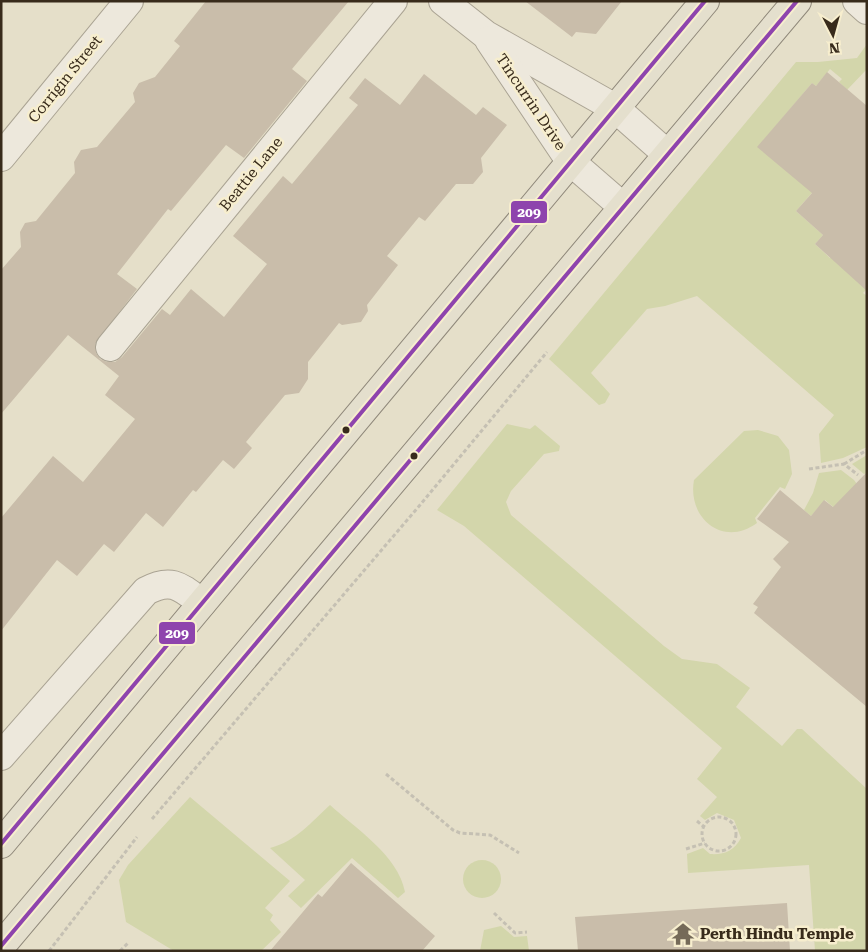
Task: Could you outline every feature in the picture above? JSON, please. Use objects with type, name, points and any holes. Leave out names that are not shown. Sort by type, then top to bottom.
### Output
[{"type":"main road","points":[[1,844],[705,1]]},
{"type":"main road","points":[[1,946],[797,1]]},
{"type":"street","name":"Corrigin Street","points":[[1,158],[129,1]]},
{"type":"street","name":"Beattie Lane","points":[[110,347],[393,1]]},
{"type":"street","name":"Tincurrin Drive","points":[[443,1],[486,35],[614,108],[667,154]]},
{"type":"street","points":[[857,1],[867,10]]},
{"type":"street","name":"Tincurrin Drive","points":[[486,35],[570,161],[624,206]]},
{"type":"street","points":[[1,756],[146,591],[158,584],[179,585],[202,603]]},
{"type":"path","points":[[150,821],[547,352]]},
{"type":"path","points":[[809,469],[844,464],[867,450]]},
{"type":"path","points":[[844,464],[858,475]]},
{"type":"path","points":[[386,774],[453,830],[460,833],[490,835],[519,853]]},
{"type":"path","points":[[722,817],[732,823],[736,833],[733,844],[724,850],[713,850],[705,843],[702,832],[704,826],[712,819],[722,817]]},
{"type":"path","points":[[697,821],[704,826]]},
{"type":"path","points":[[49,951],[138,835]]},
{"type":"path","points":[[686,848],[705,843]]},
{"type":"path","points":[[494,913],[515,933],[527,932]]},
{"type":"path","points":[[120,951],[129,942]]},
{"type":"green space","points":[[867,44],[867,69],[847,90],[839,82],[842,79],[830,69],[816,86],[812,83],[758,147],[867,130],[796,211],[823,235],[815,244],[830,258],[867,216],[867,289],[863,293],[867,296],[867,447],[843,458],[821,463],[819,434],[834,415],[697,296],[665,306],[647,309],[591,373],[610,394],[605,403],[599,405],[549,359],[796,62],[857,58]]},
{"type":"green space","points":[[507,424],[530,429],[535,425],[560,446],[559,451],[544,454],[511,491],[506,502],[511,515],[664,646],[682,659],[717,664],[750,688],[736,707],[782,746],[797,729],[802,729],[867,789],[867,951],[815,951],[809,865],[688,873],[687,854],[703,848],[710,854],[724,853],[732,849],[741,838],[734,820],[717,813],[705,820],[700,816],[717,797],[697,779],[722,748],[464,526],[437,510]]},
{"type":"green space","points":[[758,430],[778,436],[789,450],[792,474],[785,489],[780,487],[755,518],[757,523],[744,530],[732,532],[720,530],[710,525],[702,517],[696,506],[693,494],[694,480],[744,431]]},
{"type":"green space","points":[[867,455],[867,473],[864,474],[852,464]]},
{"type":"green space","points":[[841,470],[854,480],[859,487],[838,511],[825,500],[811,516],[804,510],[813,493],[819,473]]},
{"type":"green space","points":[[190,797],[290,881],[265,908],[273,915],[270,920],[281,932],[261,951],[174,951],[126,922],[119,880],[128,865]]},
{"type":"green space","points":[[330,805],[375,844],[394,866],[405,892],[398,898],[352,858],[301,908],[288,896],[305,880],[270,848],[296,836]]},
{"type":"green space","points":[[482,860],[495,866],[501,879],[495,892],[482,898],[469,892],[463,879],[469,866]]},
{"type":"green space","points":[[501,926],[514,937],[527,936],[529,951],[480,951],[484,930]]},
{"type":"building","points":[[206,1],[349,1],[292,69],[307,81],[244,158],[226,145],[171,211],[168,209],[117,274],[137,289],[95,344],[96,353],[100,359],[107,362],[115,362],[122,357],[162,309],[170,315],[191,289],[224,317],[267,264],[233,236],[283,176],[292,184],[358,105],[349,98],[365,78],[400,105],[424,74],[476,115],[483,107],[507,125],[481,158],[483,172],[473,184],[456,184],[425,221],[419,217],[387,256],[398,265],[367,305],[368,311],[361,322],[342,325],[339,323],[308,362],[308,379],[299,393],[285,395],[246,442],[252,448],[234,469],[223,460],[196,492],[193,490],[163,527],[146,513],[114,552],[104,544],[77,576],[57,560],[1,631],[1,518],[53,456],[83,482],[135,419],[105,395],[119,376],[68,335],[1,414],[1,270],[21,247],[20,232],[25,223],[36,221],[75,173],[74,162],[81,150],[97,147],[135,102],[133,93],[139,83],[155,77],[180,46],[174,41]]},
{"type":"building","points":[[525,1],[622,1],[596,34],[576,32],[572,37]]},
{"type":"building","points":[[827,72],[867,106],[867,291],[815,244],[823,235],[796,211],[812,193],[757,147],[812,83],[816,86]]},
{"type":"building","points":[[867,472],[867,707],[754,613],[758,607],[753,604],[781,567],[773,559],[789,542],[757,519],[780,490],[811,516],[824,500],[833,507]]},
{"type":"building","points":[[351,863],[435,936],[422,951],[270,951],[318,894],[322,897]]},
{"type":"building","name":"Perth Hindu Temple","points":[[787,903],[790,951],[578,951],[575,917]]},
{"type":"transit line","name":"209","points":[[1,844],[705,1]]},
{"type":"transit line","name":"209","points":[[1,946],[797,1]]},
{"type":"place","name":"Perth Hindu Temple","points":[[683,934]]}]
